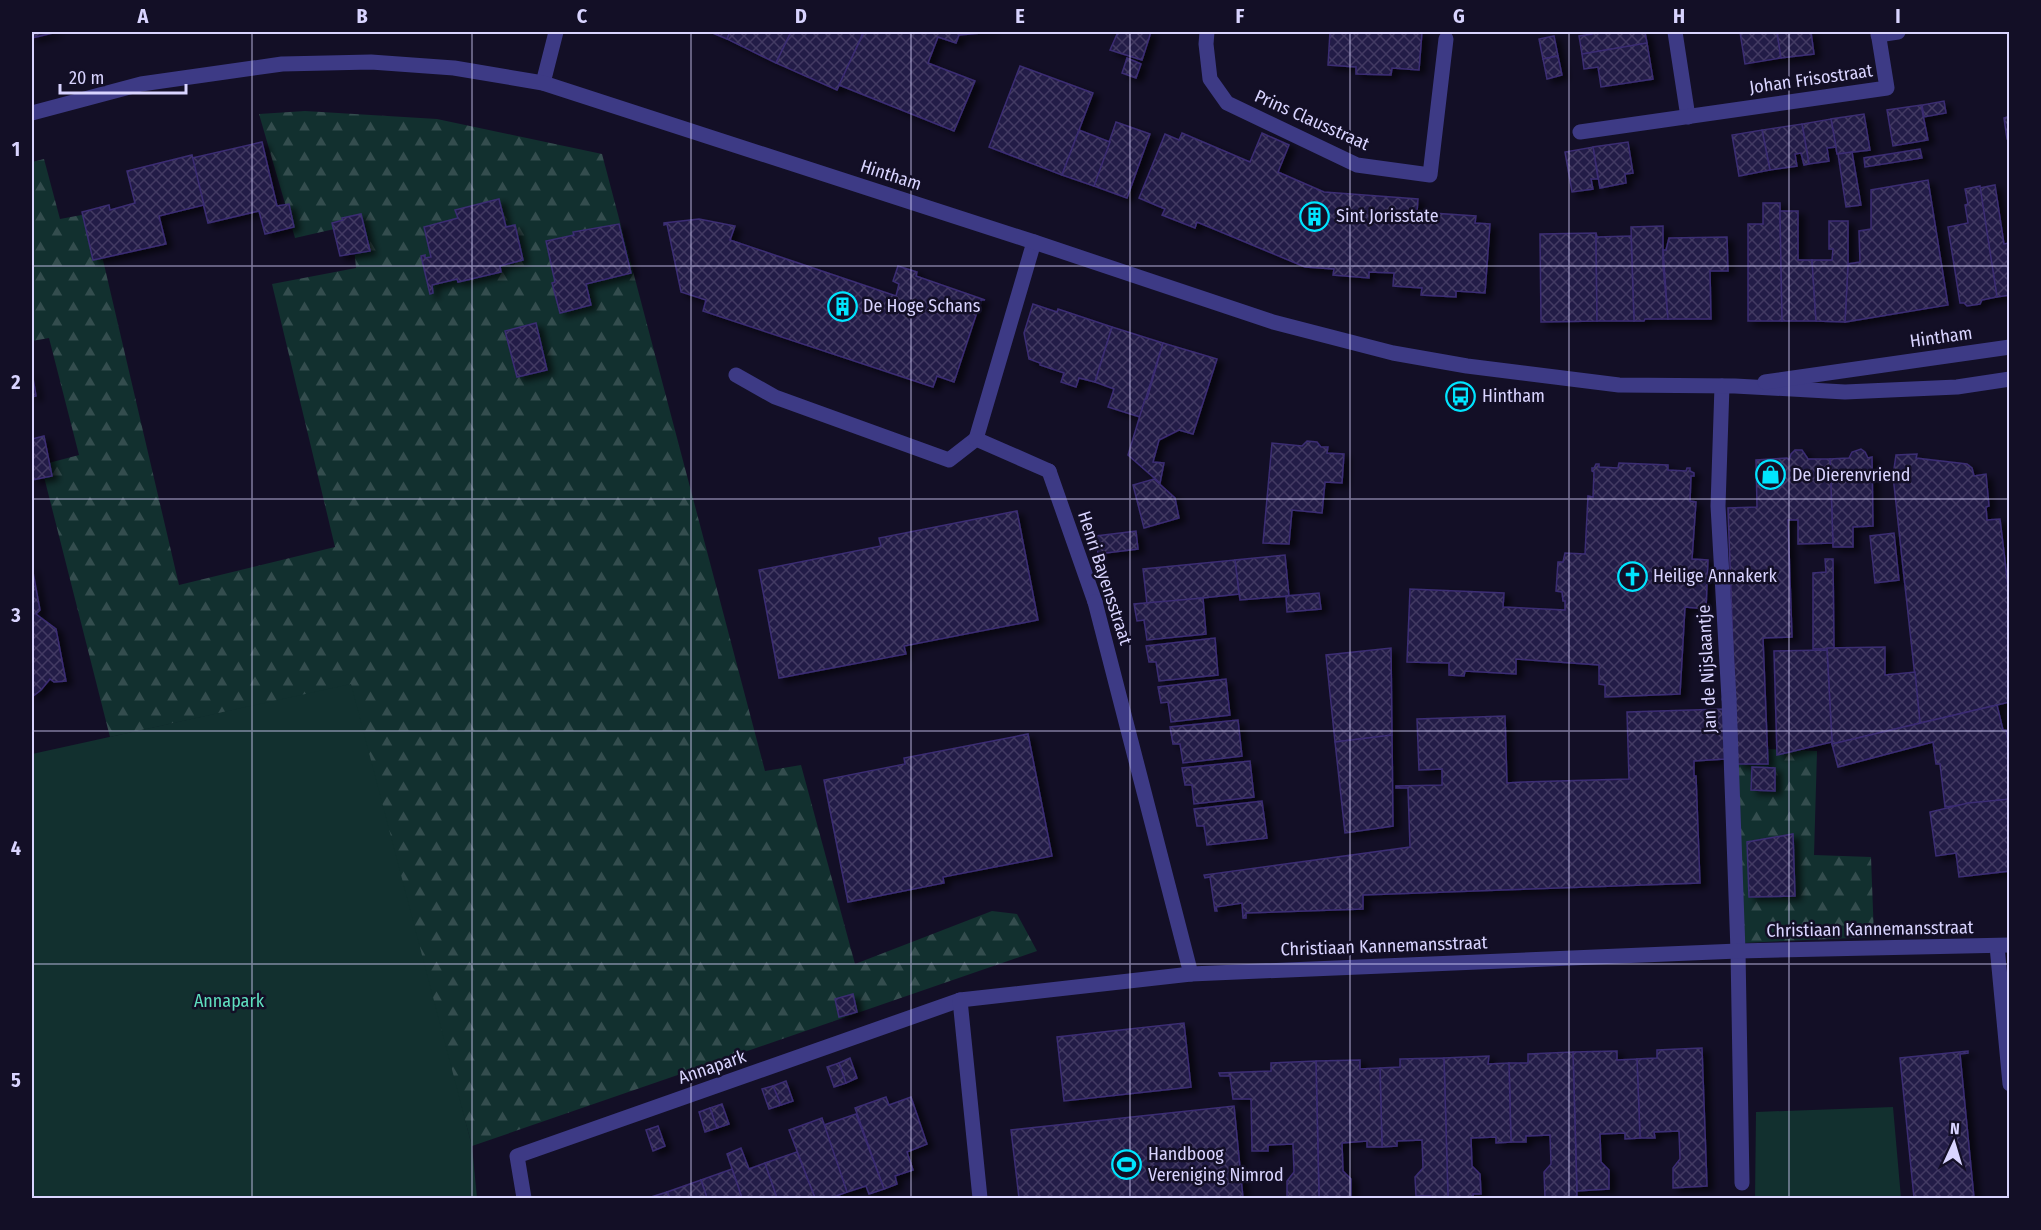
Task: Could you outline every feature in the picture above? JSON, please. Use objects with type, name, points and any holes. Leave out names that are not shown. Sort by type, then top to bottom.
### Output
[{"type":"street","points":[[543,83],[556,32]]},
{"type":"street","name":"Prins Clausstraat","points":[[1207,32],[1210,79],[1227,103],[1357,165],[1431,174],[1446,39]]},
{"type":"street","points":[[1675,32],[1688,117]]},
{"type":"street","name":"Johan Frisostraat","points":[[1580,132],[1887,88],[1878,33],[1898,32]]},
{"type":"street","name":"Hintham","points":[[32,113],[141,84],[282,64],[370,62],[442,67],[543,83],[1273,322],[1393,353],[1467,366],[1619,385],[1729,386],[1845,392],[1957,387],[2010,379]]},
{"type":"street","points":[[736,375],[776,397],[949,460],[976,439],[1034,242]]},
{"type":"street","name":"Hintham","points":[[1729,386],[2010,347]]},
{"type":"street","name":"Jan de Nijslaantje","points":[[1729,386],[1718,506],[1729,699],[1738,951],[1742,1183]]},
{"type":"street","name":"Henri Bayensstraat","points":[[976,439],[1049,471],[1095,602],[1191,974]]},
{"type":"street","points":[[2003,945],[2010,1084]]},
{"type":"street","name":"Christiaan Kannemansstraat","points":[[960,1000],[1191,974],[1738,951],[2003,945]]},
{"type":"street","points":[[960,1000],[980,1198]]},
{"type":"street","name":"Annapark","points":[[524,1198],[517,1156],[960,1000]]},
{"type":"green space","points":[[305,111],[437,119],[602,154],[765,771],[801,765],[855,964],[992,911],[1017,914],[1037,951],[472,1146],[456,1088],[415,1085],[351,685],[110,737],[41,465],[79,455],[49,338],[32,341],[32,162],[44,159],[60,219],[92,213],[179,585],[335,547],[272,284],[356,268],[352,225],[295,238],[259,114]]},
{"type":"green space","name":"Annapark","points":[[351,684],[472,1146],[477,1198],[32,1198],[32,754]]},
{"type":"green space","points":[[1737,748],[1817,751],[1814,855],[1871,857],[1874,937],[1742,943]]},
{"type":"green space","points":[[1893,1107],[1901,1198],[1755,1198],[1756,1112]]},
{"type":"building","points":[[32,32],[57,32],[32,38]]},
{"type":"building","points":[[710,32],[730,32],[727,39]]},
{"type":"building","points":[[730,32],[791,32],[776,63],[727,39]]},
{"type":"building","points":[[791,32],[863,33],[837,90],[776,63]]},
{"type":"building","points":[[864,32],[993,32],[959,35],[956,43],[938,37],[928,63],[975,81],[954,131],[839,85]]},
{"type":"building","points":[[1118,32],[1151,32],[1142,60],[1110,50]]},
{"type":"building","points":[[1330,32],[1422,32],[1419,70],[1392,68],[1391,75],[1356,74],[1356,67],[1328,65]]},
{"type":"building","points":[[1592,32],[1645,32],[1647,43],[1582,54],[1579,36],[1592,34]]},
{"type":"building","points":[[1740,32],[1777,32],[1781,58],[1745,64]]},
{"type":"building","points":[[1777,32],[1811,32],[1814,54],[1781,58]]},
{"type":"building","points":[[1554,36],[1558,56],[1543,59],[1539,39]]},
{"type":"building","points":[[1647,43],[1653,79],[1601,87],[1598,67],[1584,69],[1582,54]]},
{"type":"building","points":[[1558,56],[1562,75],[1547,79],[1543,59]]},
{"type":"building","points":[[1127,58],[1141,64],[1136,78],[1122,73]]},
{"type":"building","points":[[1020,66],[1093,93],[1062,175],[989,147]]},
{"type":"building","points":[[1944,101],[1946,113],[1924,117],[1922,105]]},
{"type":"building","points":[[1921,105],[1928,140],[1893,146],[1887,110]]},
{"type":"building","points":[[1864,114],[1870,150],[1837,154],[1831,119]]},
{"type":"building","points":[[2010,116],[2010,139],[2007,139],[2004,118]]},
{"type":"building","points":[[1831,119],[1836,147],[1827,148],[1829,161],[1809,164],[1802,124]]},
{"type":"building","points":[[1116,122],[1150,134],[1127,198],[1094,186]]},
{"type":"building","points":[[1802,124],[1809,164],[1804,165],[1801,153],[1795,154],[1797,166],[1770,170],[1762,130]]},
{"type":"building","points":[[1079,130],[1110,142],[1094,186],[1062,175]]},
{"type":"building","points":[[1762,130],[1770,170],[1739,176],[1732,135]]},
{"type":"building","name":"Sint Jorisstate","points":[[1182,133],[1250,162],[1262,133],[1289,145],[1278,172],[1324,192],[1418,199],[1417,212],[1476,216],[1475,223],[1490,224],[1485,293],[1456,291],[1456,297],[1421,295],[1422,288],[1393,286],[1394,273],[1369,272],[1369,278],[1333,275],[1334,269],[1305,267],[1197,222],[1195,228],[1162,215],[1165,209],[1139,198],[1165,134],[1179,140]]},
{"type":"building","points":[[262,142],[277,206],[289,204],[294,227],[265,234],[259,211],[208,223],[192,158]]},
{"type":"building","points":[[1628,142],[1633,173],[1625,174],[1626,183],[1600,188],[1593,147]]},
{"type":"building","points":[[1593,147],[1598,179],[1591,179],[1593,189],[1572,192],[1565,152]]},
{"type":"building","points":[[1920,149],[1922,158],[1865,167],[1864,158]]},
{"type":"building","points":[[1852,152],[1861,205],[1846,207],[1838,154]]},
{"type":"building","points":[[192,155],[204,205],[159,216],[166,244],[93,260],[82,212],[109,205],[110,210],[135,203],[127,171]]},
{"type":"building","points":[[1928,180],[1948,305],[1845,322],[1848,264],[1860,262],[1859,231],[1871,229],[1871,190]]},
{"type":"building","points":[[1995,185],[2004,244],[2010,243],[2010,295],[1997,297],[1979,188]]},
{"type":"building","points":[[1980,186],[1997,297],[1982,300],[1980,304],[1967,306],[1960,303],[1948,227],[1968,223],[1965,189]]},
{"type":"building","points":[[499,199],[506,227],[515,225],[523,260],[500,266],[501,272],[458,282],[457,279],[432,285],[433,293],[430,294],[421,256],[431,257],[424,227],[458,218],[455,210]]},
{"type":"building","points":[[1763,203],[1780,203],[1782,321],[1748,321],[1748,224],[1763,224]]},
{"type":"building","points":[[1780,211],[1798,211],[1798,260],[1812,260],[1816,321],[1782,321]]},
{"type":"building","points":[[361,214],[370,251],[340,256],[332,223],[343,220],[342,218]]},
{"type":"building","name":"De Hoge Schans","points":[[699,219],[735,226],[730,240],[896,296],[899,284],[893,281],[898,266],[917,272],[916,276],[985,300],[981,300],[954,382],[937,376],[933,387],[703,311],[706,300],[681,292],[667,224],[664,225],[664,223]]},
{"type":"building","points":[[1829,221],[1848,221],[1845,322],[1816,321],[1812,260],[1832,260],[1833,249],[1829,249]]},
{"type":"building","points":[[619,224],[631,273],[586,284],[591,305],[560,313],[552,283],[555,282],[546,241],[574,235],[573,232]]},
{"type":"building","points":[[1663,226],[1663,265],[1668,319],[1634,321],[1631,227]]},
{"type":"building","points":[[1596,233],[1597,321],[1541,322],[1540,234]]},
{"type":"building","points":[[1596,233],[1597,237],[1631,236],[1634,321],[1597,321]]},
{"type":"building","points":[[1727,237],[1728,271],[1710,271],[1711,319],[1668,319],[1663,250],[1666,250],[1669,238]]},
{"type":"building","points":[[1033,304],[1057,312],[1058,309],[1112,327],[1095,382],[1079,378],[1076,387],[1061,382],[1064,373],[1029,359],[1024,333]]},
{"type":"building","points":[[536,323],[547,370],[517,377],[505,331]]},
{"type":"building","points":[[1112,327],[1163,343],[1140,417],[1108,407],[1114,389],[1095,382]]},
{"type":"building","points":[[1163,343],[1217,359],[1193,434],[1179,430],[1159,440],[1153,462],[1164,463],[1160,483],[1128,455]]},
{"type":"building","points":[[32,372],[36,396],[32,397]]},
{"type":"building","points":[[44,436],[52,476],[32,480],[32,439]]},
{"type":"building","points":[[1307,441],[1317,442],[1321,447],[1328,447],[1327,453],[1344,454],[1342,483],[1325,482],[1322,513],[1292,510],[1289,544],[1263,543],[1272,443],[1302,446]]},
{"type":"building","points":[[1861,449],[1868,458],[1872,457],[1873,526],[1853,527],[1853,547],[1833,547],[1830,459],[1849,458],[1852,452]]},
{"type":"building","points":[[1795,450],[1802,450],[1808,459],[1830,459],[1833,543],[1798,544],[1798,520],[1788,520],[1792,637],[1763,638],[1768,764],[1737,764],[1728,508],[1757,507],[1756,460],[1787,458],[1789,460]]},
{"type":"building","points":[[1917,454],[1916,458],[1967,464],[1972,468],[1974,476],[1986,474],[1989,506],[1986,507],[1987,520],[2000,519],[2010,603],[2010,702],[1920,723],[1893,476],[1896,455]]},
{"type":"building","name":"Heilige Annakerk","points":[[1619,463],[1668,465],[1668,470],[1686,471],[1690,468],[1690,471],[1694,473],[1694,476],[1691,476],[1690,501],[1696,502],[1692,559],[1708,560],[1706,609],[1685,607],[1680,694],[1605,697],[1605,685],[1599,684],[1599,665],[1516,659],[1516,674],[1465,671],[1464,676],[1449,675],[1449,663],[1407,662],[1410,589],[1504,593],[1503,607],[1565,610],[1562,592],[1556,591],[1558,562],[1563,562],[1565,553],[1585,554],[1588,496],[1593,497],[1594,472],[1592,468],[1599,464],[1599,467],[1618,468]]},
{"type":"building","points":[[1154,479],[1175,498],[1179,518],[1144,528],[1133,485]]},
{"type":"building","points":[[1017,511],[1038,620],[904,646],[906,654],[779,678],[759,570],[881,546],[879,538]]},
{"type":"building","points":[[1136,531],[1138,549],[1098,554],[1096,536]]},
{"type":"building","points":[[1894,533],[1899,580],[1875,583],[1870,536]]},
{"type":"building","points":[[1285,555],[1289,596],[1240,600],[1235,560]]},
{"type":"building","points":[[1825,559],[1833,559],[1834,649],[1813,649],[1813,573],[1826,572]]},
{"type":"building","points":[[1235,560],[1239,594],[1147,604],[1143,569]]},
{"type":"building","points":[[32,567],[40,610],[36,614],[56,629],[66,681],[54,682],[50,679],[32,697]]},
{"type":"building","points":[[1319,593],[1321,609],[1287,612],[1286,596]]},
{"type":"building","points":[[1203,598],[1206,634],[1147,640],[1144,620],[1137,621],[1134,604]]},
{"type":"building","points":[[1215,638],[1218,675],[1159,681],[1156,662],[1149,662],[1146,646]]},
{"type":"building","points":[[1885,647],[1885,675],[1915,672],[1920,723],[1832,744],[1827,648]]},
{"type":"building","points":[[1391,648],[1392,735],[1335,742],[1326,655]]},
{"type":"building","points":[[1827,650],[1832,742],[1777,755],[1774,651]]},
{"type":"building","points":[[1226,679],[1230,715],[1171,722],[1168,702],[1161,703],[1158,687]]},
{"type":"building","points":[[1997,705],[2003,730],[2006,730],[2010,753],[2010,799],[1945,807],[1940,764],[1936,764],[1933,742],[1838,767],[1832,744]]},
{"type":"building","points":[[1724,709],[1725,759],[1694,761],[1700,883],[1363,895],[1363,909],[1246,913],[1246,918],[1243,918],[1242,903],[1216,907],[1217,911],[1215,911],[1210,877],[1205,878],[1204,875],[1410,847],[1408,788],[1396,788],[1396,786],[1442,785],[1442,769],[1419,770],[1417,719],[1505,716],[1507,783],[1629,779],[1627,712]]},
{"type":"building","points":[[1238,720],[1242,756],[1183,763],[1180,744],[1173,744],[1170,727]]},
{"type":"building","points":[[1028,734],[1052,856],[943,877],[944,883],[848,902],[824,780],[905,764],[904,758]]},
{"type":"building","points":[[1392,735],[1393,826],[1345,833],[1335,742]]},
{"type":"building","points":[[1250,761],[1254,797],[1194,804],[1192,785],[1185,785],[1182,768]]},
{"type":"building","points":[[1752,767],[1775,768],[1775,791],[1751,790]]},
{"type":"building","points":[[2010,799],[2010,871],[1959,877],[1956,853],[1936,856],[1930,812],[1968,803]]},
{"type":"building","points":[[1262,801],[1267,838],[1207,845],[1204,826],[1197,826],[1194,809]]},
{"type":"building","points":[[1793,834],[1795,896],[1749,897],[1747,842]]},
{"type":"building","points":[[853,994],[857,1012],[839,1017],[835,999]]},
{"type":"building","points":[[1184,1023],[1191,1087],[1064,1101],[1057,1037]]},
{"type":"building","points":[[1702,1048],[1707,1186],[1673,1188],[1673,1168],[1680,1159],[1679,1131],[1654,1132],[1655,1138],[1640,1138],[1637,1059],[1657,1058],[1657,1050]]},
{"type":"building","points":[[1617,1051],[1617,1060],[1637,1059],[1640,1138],[1625,1139],[1625,1133],[1600,1134],[1601,1162],[1609,1170],[1609,1189],[1577,1191],[1573,1052]]},
{"type":"building","points":[[1968,1051],[1968,1053],[1960,1054],[1974,1198],[1914,1198],[1900,1058]]},
{"type":"building","points":[[1573,1052],[1577,1198],[1545,1198],[1544,1172],[1551,1164],[1550,1135],[1526,1136],[1526,1142],[1511,1142],[1509,1063],[1528,1063],[1528,1054]]},
{"type":"building","points":[[1489,1056],[1488,1064],[1509,1063],[1511,1142],[1496,1143],[1496,1137],[1471,1138],[1472,1166],[1480,1174],[1481,1194],[1473,1194],[1473,1198],[1448,1198],[1444,1058]]},
{"type":"building","points":[[850,1058],[857,1078],[846,1083],[839,1063]]},
{"type":"building","points":[[1444,1058],[1448,1198],[1416,1196],[1415,1177],[1423,1168],[1422,1140],[1397,1141],[1397,1146],[1382,1147],[1380,1068],[1400,1067],[1400,1059]]},
{"type":"building","points":[[1360,1060],[1360,1069],[1380,1068],[1382,1147],[1367,1147],[1367,1141],[1342,1143],[1343,1171],[1351,1179],[1351,1198],[1319,1198],[1316,1061]]},
{"type":"building","points":[[1316,1061],[1319,1198],[1287,1198],[1287,1181],[1294,1172],[1293,1144],[1268,1145],[1268,1151],[1252,1151],[1251,1099],[1233,1099],[1230,1076],[1220,1076],[1219,1073],[1271,1071],[1271,1063]]},
{"type":"building","points":[[839,1063],[846,1083],[834,1087],[827,1067]]},
{"type":"building","points":[[786,1081],[793,1101],[781,1105],[773,1086]]},
{"type":"building","points":[[773,1086],[781,1105],[769,1109],[762,1089]]},
{"type":"building","points":[[886,1097],[889,1105],[911,1097],[927,1144],[907,1152],[913,1170],[895,1176],[897,1184],[884,1189],[855,1108]]},
{"type":"building","points":[[722,1104],[729,1124],[717,1128],[710,1108]]},
{"type":"building","name":"Handboog Vereniging Nimrod","points":[[1234,1106],[1243,1198],[1019,1198],[1011,1130]]},
{"type":"building","points":[[710,1108],[717,1128],[705,1132],[699,1112]]},
{"type":"building","points":[[856,1114],[884,1189],[869,1194],[866,1186],[847,1192],[824,1125]]},
{"type":"building","points":[[822,1118],[847,1192],[831,1198],[815,1198],[789,1130]]},
{"type":"building","points":[[658,1126],[665,1146],[653,1151],[646,1130]]},
{"type":"building","points":[[741,1148],[749,1169],[765,1163],[777,1198],[742,1198],[727,1154]]},
{"type":"building","points":[[797,1152],[815,1198],[777,1198],[765,1163]]},
{"type":"building","points":[[732,1169],[742,1198],[707,1198],[701,1180]]},
{"type":"building","points":[[701,1180],[707,1198],[670,1198],[667,1192]]},
{"type":"building","points":[[667,1192],[670,1198],[648,1198]]},
{"type":"place","name":"Sint Jorisstate","points":[[1315,216]]},
{"type":"place","name":"De Hoge Schans","points":[[842,306]]},
{"type":"place","name":"Hintham","points":[[1461,396]]},
{"type":"place","name":"De Dierenvriend","points":[[1771,475]]},
{"type":"place","name":"Heilige Annakerk","points":[[1632,576]]},
{"type":"place","name":"Handboog Vereniging Nimrod","points":[[1127,1164]]}]
